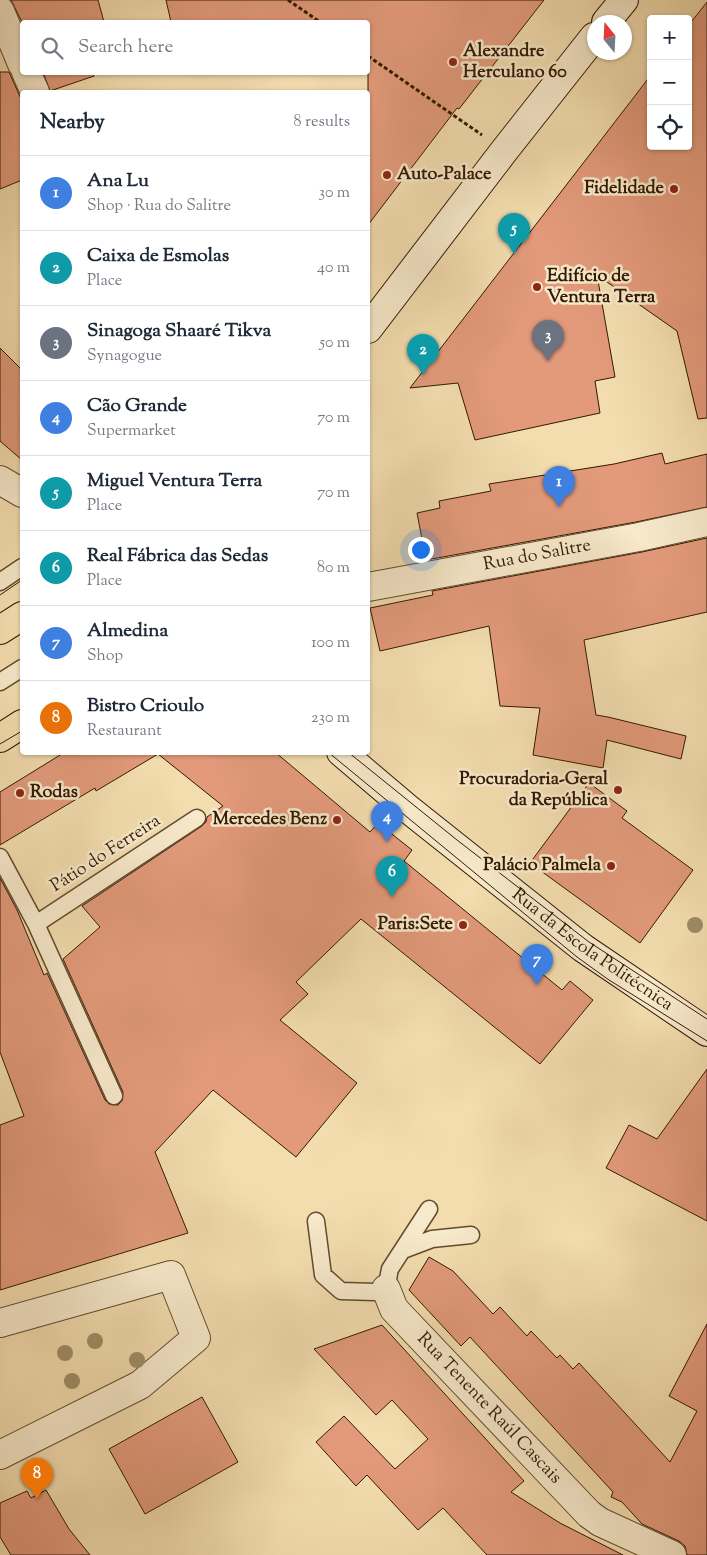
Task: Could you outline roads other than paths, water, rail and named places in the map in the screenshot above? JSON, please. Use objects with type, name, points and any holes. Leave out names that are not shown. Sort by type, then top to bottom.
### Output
[{"type":"main road","points":[[0,630],[20,617]]},
{"type":"main road","points":[[0,738],[20,725]]},
{"type":"street","points":[[0,11],[20,59]]},
{"type":"street","points":[[370,326],[504,150],[587,46]]},
{"type":"street","points":[[27,75],[34,90]]},
{"type":"street","points":[[0,480],[20,492]]},
{"type":"street","name":"Rua do Salitre","points":[[370,587],[639,537],[707,522]]},
{"type":"street","name":"Rua da Escola Politécnica","points":[[344,755],[583,948],[707,1032]]},
{"type":"street","points":[[0,1323],[170,1275],[196,1338],[140,1385],[0,1455]]},
{"type":"street","name":"Rua Tenente Raúl Cascais","points":[[386,1289],[394,1309],[589,1514],[600,1522],[672,1555]]},
{"type":"lane","points":[[0,582],[20,568]]},
{"type":"lane","points":[[0,682],[20,669]]},
{"type":"lane","name":"Pátio do Ferreira","points":[[36,924],[197,818]]},
{"type":"lane","points":[[0,857],[36,924],[114,1096]]},
{"type":"lane","points":[[316,1221],[323,1275],[341,1291],[374,1292],[386,1289],[390,1269],[429,1209]]},
{"type":"lane","points":[[403,1250],[432,1239],[470,1235]]},
{"type":"tram line","points":[[0,595],[20,581]]},
{"type":"tram line","points":[[0,744],[20,732]]},
{"type":"tram line","points":[[332,755],[577,957],[609,980],[707,1041]]},
{"type":"tram line","points":[[352,755],[457,840],[589,942],[707,1019]]},
{"type":"place","name":"Alexandre Herculano 60","points":[[453,62]]},
{"type":"place","name":"Auto-Palace","points":[[387,175]]},
{"type":"place","name":"Fidelidade","points":[[674,189]]},
{"type":"place","name":"Miguel Ventura Terra","points":[[514,254]]},
{"type":"place","name":"Edifício de Ventura Terra","points":[[537,287]]},
{"type":"place","name":"Sinagoga Shaaré Tikva","points":[[548,361]]},
{"type":"place","name":"Caixa de Esmolas","points":[[423,375]]},
{"type":"place","name":"Ana Lu","points":[[559,507]]},
{"type":"place","name":"Procuradoria-Geral da República","points":[[618,790]]},
{"type":"place","name":"Rodas","points":[[20,793]]},
{"type":"place","name":"Mercedes Benz","points":[[337,820]]},
{"type":"place","name":"Cão Grande","points":[[387,842]]},
{"type":"place","name":"Palácio Palmela","points":[[611,866]]},
{"type":"place","name":"Real Fábrica das Sedas","points":[[392,897]]},
{"type":"place","name":"Paris:Sete","points":[[463,925]]},
{"type":"place","name":"Almedina","points":[[537,985]]},
{"type":"place","name":"Bistro Crioulo","points":[[37,1499]]}]
